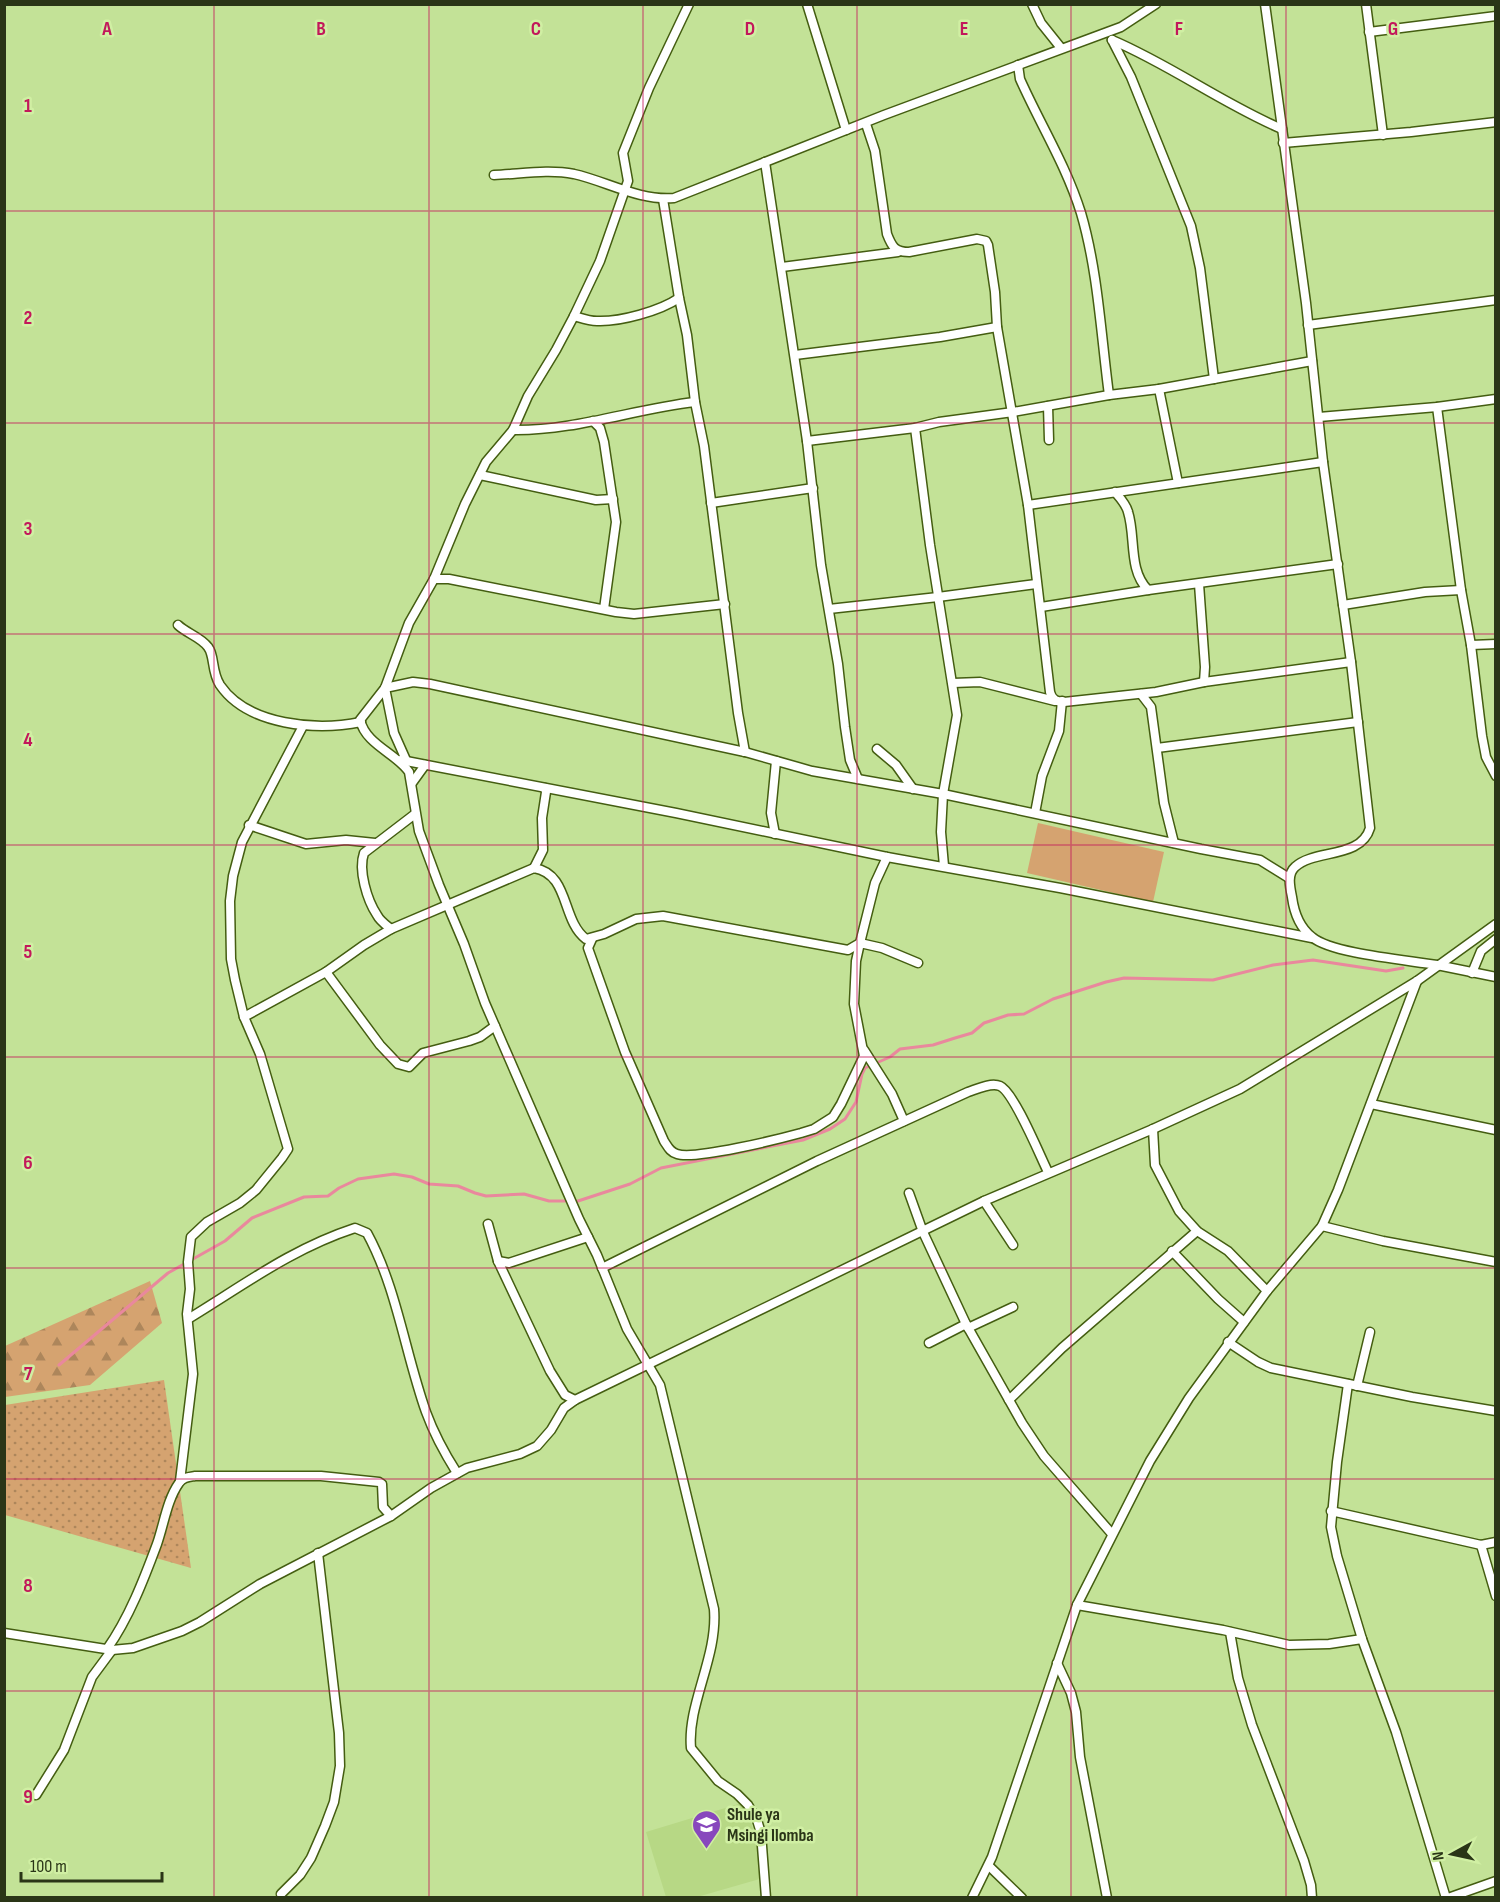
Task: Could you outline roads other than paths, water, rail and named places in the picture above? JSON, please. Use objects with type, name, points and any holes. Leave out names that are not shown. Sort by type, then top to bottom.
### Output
[{"type":"street","points":[[689,4],[649,88],[623,153],[628,181],[600,261],[556,350],[528,396],[513,430],[486,462],[465,504],[434,579],[409,623],[385,688],[361,717],[361,722],[364,729],[380,747],[409,772],[415,814],[427,854],[449,904],[484,1003],[627,1329],[657,1378],[714,1609],[712,1644],[693,1719],[691,1748],[718,1781],[748,1805],[757,1820],[761,1833],[766,1898]]},
{"type":"street","points":[[807,4],[846,130]]},
{"type":"street","points":[[1032,4],[1041,23],[1061,48]]},
{"type":"street","points":[[494,175],[554,171],[576,174],[625,190],[663,199],[683,195],[1061,48],[1109,36],[1156,4]]},
{"type":"street","points":[[1265,4],[1308,325],[1323,462],[1351,662],[1370,830],[1364,839],[1353,846],[1301,863],[1293,869],[1290,878],[1296,915],[1300,924],[1312,938]]},
{"type":"street","points":[[1366,4],[1383,135]]},
{"type":"street","points":[[1370,32],[1496,16]]},
{"type":"street","points":[[1109,36],[1209,92],[1282,129]]},
{"type":"street","points":[[1109,36],[1131,77],[1191,226],[1200,268],[1214,379]]},
{"type":"street","points":[[1018,65],[1020,79],[1068,178],[1085,228],[1092,262],[1108,395]]},
{"type":"street","points":[[1283,143],[1383,135],[1496,122]]},
{"type":"street","points":[[866,124],[875,151],[887,234],[892,246],[898,252]]},
{"type":"street","points":[[765,162],[795,355],[821,565],[838,664],[849,751],[858,779]]},
{"type":"street","points":[[663,199],[704,446],[745,752]]},
{"type":"street","points":[[782,267],[909,252],[977,239],[986,241],[991,257],[997,327],[1028,505],[1050,692],[1059,701],[1059,731],[1042,776],[1035,813]]},
{"type":"street","points":[[574,315],[594,321],[607,321],[658,308],[679,298]]},
{"type":"street","points":[[1308,325],[1496,300]]},
{"type":"street","points":[[795,355],[940,337],[997,327]]},
{"type":"street","points":[[807,441],[915,428],[939,422],[1159,389],[1312,361]]},
{"type":"street","points":[[1159,389],[1178,483]]},
{"type":"street","points":[[1319,417],[1496,399]]},
{"type":"street","points":[[513,430],[593,421],[695,402]]},
{"type":"street","points":[[1048,406],[1048,440]]},
{"type":"street","points":[[1437,406],[1484,747],[1489,765],[1496,776]]},
{"type":"street","points":[[593,421],[600,428],[616,522],[604,609]]},
{"type":"street","points":[[915,428],[957,721],[943,794],[941,832],[944,866]]},
{"type":"street","points":[[1028,505],[1323,462]]},
{"type":"street","points":[[480,475],[596,500],[613,499]]},
{"type":"street","points":[[711,503],[813,488]]},
{"type":"street","points":[[1115,492],[1129,513],[1136,571],[1141,583],[1148,590]]},
{"type":"street","points":[[1041,607],[1338,564]]},
{"type":"street","points":[[434,579],[449,579],[634,614],[725,604]]},
{"type":"street","points":[[829,609],[1036,584]]},
{"type":"street","points":[[1199,584],[1205,667],[1203,682]]},
{"type":"street","points":[[1343,605],[1425,592],[1461,590]]},
{"type":"street","points":[[178,625],[206,644],[211,654],[213,672],[225,692],[235,701],[255,712],[303,726],[349,725],[361,722]]},
{"type":"street","points":[[1471,645],[1496,644]]},
{"type":"street","points":[[953,683],[980,682],[1059,701],[1156,692],[1203,682],[1351,662]]},
{"type":"street","points":[[385,688],[413,682],[430,684],[745,752],[812,771],[943,794],[1260,860],[1290,878]]},
{"type":"street","points":[[385,688],[394,733],[406,760]]},
{"type":"street","points":[[1156,692],[1151,707],[1164,803],[1174,843]]},
{"type":"street","points":[[1141,694],[1151,707]]},
{"type":"street","points":[[1157,748],[1358,722]]},
{"type":"street","points":[[36,1795],[64,1750],[92,1677],[109,1649],[136,1593],[180,1481],[193,1374],[188,1319],[190,1288],[188,1262],[191,1237],[207,1222],[240,1203],[256,1190],[288,1149],[260,1054],[244,1017],[231,959],[230,911],[235,866],[249,825],[303,726]]},
{"type":"street","points":[[877,748],[896,765],[913,789]]},
{"type":"street","points":[[394,759],[887,857],[944,866],[1312,938],[1327,945],[1363,953],[1496,977]]},
{"type":"street","points":[[775,834],[771,813],[776,761]]},
{"type":"street","points":[[412,783],[425,765]]},
{"type":"street","points":[[534,868],[543,850],[542,818],[545,788]]},
{"type":"street","points":[[391,929],[376,915],[362,874],[361,862],[364,853],[375,843],[415,814]]},
{"type":"street","points":[[249,825],[306,844],[346,840],[375,843]]},
{"type":"street","points":[[887,857],[874,883],[860,943],[856,961],[854,1004],[864,1049],[892,1094],[904,1121]]},
{"type":"street","points":[[244,1017],[326,972],[391,929],[534,868],[545,870],[557,882],[576,927],[586,939],[592,939],[636,919],[663,916],[844,950],[855,948],[860,943]]},
{"type":"street","points":[[4,1633],[109,1649],[133,1648],[182,1631],[260,1584],[391,1516],[431,1488],[466,1468],[520,1454],[537,1446],[552,1430],[564,1408],[575,1400],[984,1201],[1240,1089],[1417,981],[1436,965],[1496,924]]},
{"type":"street","points":[[592,939],[588,948],[626,1052],[664,1141],[670,1150],[677,1154],[716,1151],[764,1142],[801,1133],[821,1125],[833,1118],[838,1110],[862,1060],[864,1049]]},
{"type":"street","points":[[1472,973],[1481,951],[1496,939]]},
{"type":"street","points":[[860,943],[889,950],[918,963]]},
{"type":"street","points":[[326,972],[380,1045],[401,1066],[409,1067],[423,1053],[480,1037],[495,1026]]},
{"type":"street","points":[[972,1898],[989,1866],[1077,1605],[1150,1461],[1189,1398],[1267,1291],[1322,1226],[1338,1190],[1417,981]]},
{"type":"street","points":[[602,1268],[817,1161],[968,1092],[992,1085],[1001,1087],[1013,1100],[1048,1172]]},
{"type":"street","points":[[1371,1104],[1496,1130]]},
{"type":"street","points":[[1153,1129],[1154,1159],[1157,1171],[1179,1211],[1197,1231],[1228,1251],[1267,1291]]},
{"type":"street","points":[[909,1193],[922,1232],[967,1326],[1009,1400],[1044,1456],[1112,1534]]},
{"type":"street","points":[[984,1201],[1013,1245]]},
{"type":"street","points":[[488,1224],[498,1260],[558,1386],[565,1395],[575,1400]]},
{"type":"street","points":[[1322,1226],[1383,1242],[1496,1262]]},
{"type":"street","points":[[188,1319],[289,1256],[355,1228],[367,1233],[379,1259],[404,1331],[426,1411],[457,1473]]},
{"type":"street","points":[[1009,1400],[1062,1348],[1197,1231]]},
{"type":"street","points":[[498,1260],[509,1263],[588,1237]]},
{"type":"street","points":[[1172,1251],[1244,1322]]},
{"type":"street","points":[[929,1343],[1013,1307]]},
{"type":"street","points":[[1358,1386],[1370,1332]]},
{"type":"street","points":[[1228,1342],[1271,1368],[1496,1411]]},
{"type":"street","points":[[1348,1384],[1331,1511],[1331,1527],[1337,1556],[1362,1639],[1396,1732],[1447,1898],[1496,1881]]},
{"type":"street","points":[[180,1481],[195,1476],[321,1476],[379,1482],[383,1507],[391,1516]]},
{"type":"street","points":[[1331,1511],[1481,1545],[1496,1542]]},
{"type":"street","points":[[1481,1545],[1496,1596]]},
{"type":"street","points":[[281,1894],[300,1875],[325,1826],[334,1802],[340,1766],[339,1733],[318,1553]]},
{"type":"street","points":[[1077,1605],[1230,1632],[1289,1645],[1329,1644],[1362,1639]]},
{"type":"street","points":[[1230,1632],[1238,1678],[1252,1725],[1304,1861],[1312,1898]]},
{"type":"street","points":[[1057,1663],[1071,1694],[1076,1712],[1080,1757],[1107,1898]]},
{"type":"street","points":[[989,1866],[1022,1898]]},
{"type":"street","points":[[977,1888],[977,1898]]},
{"type":"waterway","points":[[575,1202],[630,1184],[661,1168],[803,1140],[830,1129],[845,1119],[856,1102],[865,1068],[890,1057],[900,1049],[933,1045],[972,1033],[984,1023],[1008,1015],[1024,1014],[1053,999],[1106,982],[1124,978],[1213,980],[1273,965],[1313,960],[1386,971],[1403,968]]},
{"type":"waterway","points":[[59,1365],[168,1273],[225,1241],[252,1218],[304,1197],[328,1196],[358,1179],[394,1174],[412,1177],[429,1184],[458,1186],[486,1196],[524,1194],[549,1201],[567,1201]]},
{"type":"place","name":"Shule ya Msingi Ilomba","points":[[706,1850]]}]
